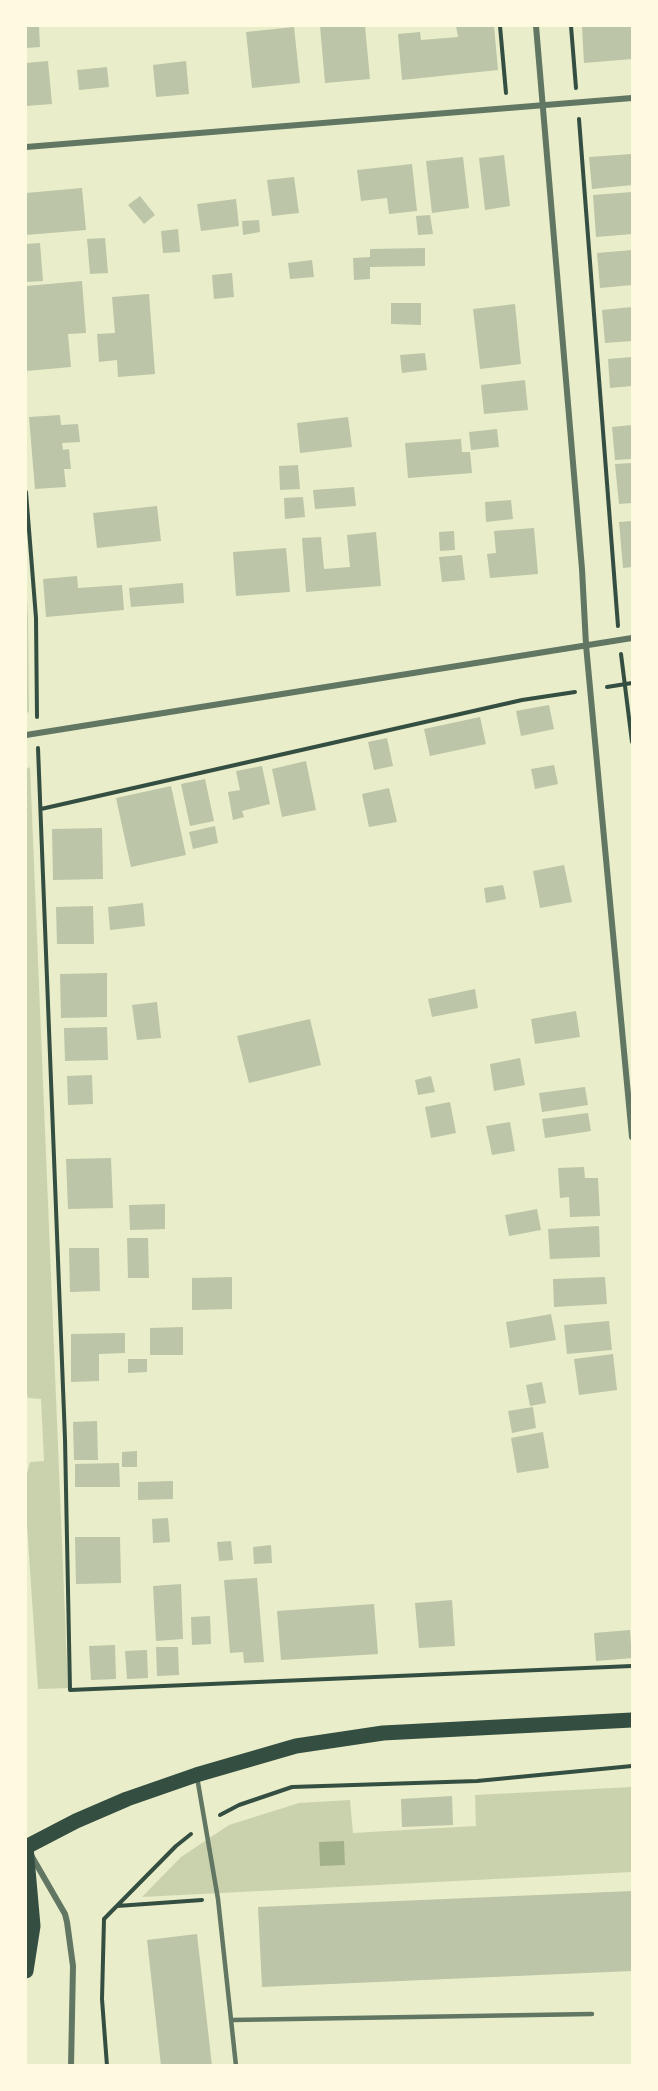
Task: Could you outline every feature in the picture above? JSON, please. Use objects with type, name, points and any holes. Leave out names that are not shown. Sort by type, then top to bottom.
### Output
[{"type":"main road","points":[[26,1971],[33,1926],[26,1848],[76,1821],[127,1799],[196,1775],[296,1746],[384,1733],[633,1720]]},
{"type":"street","points":[[536,26],[582,569],[586,645],[633,1137]]},
{"type":"street","points":[[26,147],[633,98]]},
{"type":"street","points":[[26,735],[633,638]]},
{"type":"street","points":[[26,1848],[68,1922],[73,1966],[71,2066]]},
{"type":"lane","points":[[196,1775],[218,1899],[236,2066]]},
{"type":"lane","points":[[232,2020],[592,2014]]},
{"type":"path","points":[[500,26],[507,108]]},
{"type":"path","points":[[571,26],[619,640],[633,742]]},
{"type":"path","points":[[26,492],[36,618],[40,809],[65,1439],[70,1690],[633,1666]]},
{"type":"path","points":[[40,809],[522,700],[633,683]]},
{"type":"path","points":[[213,1819],[239,1805],[292,1787],[477,1781],[633,1766]]},
{"type":"path","points":[[107,2066],[102,1999],[104,1919],[176,1846],[195,1831]]},
{"type":"path","points":[[116,1906],[218,1899]]},
{"type":"shaded area","points":[[26,583],[28,618],[29,713],[26,711]]},
{"type":"shaded area","points":[[30,767],[68,1688],[38,1689],[26,1510],[26,1477],[30,1462],[44,1461],[41,1399],[28,1398],[26,1392],[26,769]]},
{"type":"shaded area","points":[[632,1787],[632,1872],[142,1897],[181,1857],[229,1825],[299,1803],[350,1800],[353,1833],[476,1826],[475,1795]]},
{"type":"shaded area","points":[[344,1841],[345,1865],[320,1866],[319,1842]]},
{"type":"building","points":[[26,26],[39,26],[40,47],[26,48]]},
{"type":"building","points":[[320,26],[365,26],[370,79],[325,83]]},
{"type":"building","points":[[456,26],[494,26],[498,70],[402,80],[398,34],[420,32],[421,40],[458,37]]},
{"type":"building","points":[[582,26],[632,26],[632,59],[584,63]]},
{"type":"building","points":[[294,27],[300,83],[252,88],[246,32]]},
{"type":"building","points":[[48,61],[52,104],[26,106],[26,63]]},
{"type":"building","points":[[186,61],[189,94],[156,97],[153,65]]},
{"type":"building","points":[[107,67],[109,87],[79,90],[77,70]]},
{"type":"building","points":[[632,154],[632,185],[592,189],[589,157]]},
{"type":"building","points":[[504,155],[510,206],[485,210],[479,158]]},
{"type":"building","points":[[463,157],[469,208],[432,213],[426,161]]},
{"type":"building","points":[[412,164],[417,211],[389,214],[387,198],[361,201],[357,170]]},
{"type":"building","points":[[294,177],[299,213],[272,216],[267,180]]},
{"type":"building","points":[[82,188],[86,230],[26,235],[26,193]]},
{"type":"building","points":[[632,192],[632,234],[596,237],[593,195]]},
{"type":"building","points":[[140,196],[155,215],[144,224],[128,205]]},
{"type":"building","points":[[236,199],[239,226],[201,231],[197,204]]},
{"type":"building","points":[[430,215],[433,234],[418,235],[416,216]]},
{"type":"building","points":[[259,220],[260,232],[243,235],[242,221]]},
{"type":"building","points":[[178,229],[180,252],[163,253],[161,231]]},
{"type":"building","points":[[105,238],[108,273],[90,274],[87,239]]},
{"type":"building","points":[[40,243],[43,281],[26,282],[26,244]]},
{"type":"building","points":[[425,248],[425,266],[370,267],[370,279],[354,280],[353,258],[370,257],[370,249]]},
{"type":"building","points":[[632,250],[632,285],[600,288],[597,253]]},
{"type":"building","points":[[312,260],[314,277],[290,279],[288,263]]},
{"type":"building","points":[[232,273],[234,297],[214,299],[212,275]]},
{"type":"building","points":[[82,281],[86,333],[68,334],[71,367],[26,371],[26,286]]},
{"type":"building","points":[[149,294],[155,374],[118,377],[117,360],[99,362],[97,334],[115,333],[112,297]]},
{"type":"building","points":[[391,303],[421,303],[421,325],[391,324]]},
{"type":"building","points":[[515,304],[521,364],[480,369],[473,309]]},
{"type":"building","points":[[632,307],[632,341],[605,343],[602,310]]},
{"type":"building","points":[[425,353],[427,370],[402,373],[400,355]]},
{"type":"building","points":[[632,357],[632,386],[610,388],[608,359]]},
{"type":"building","points":[[525,380],[528,410],[484,414],[481,385]]},
{"type":"building","points":[[60,415],[61,425],[78,424],[80,442],[62,443],[63,450],[69,449],[71,469],[64,469],[66,487],[35,489],[29,417]]},
{"type":"building","points":[[348,417],[352,447],[300,453],[297,423]]},
{"type":"building","points":[[632,425],[632,459],[615,460],[612,427]]},
{"type":"building","points":[[497,429],[499,447],[471,450],[469,432]]},
{"type":"building","points":[[461,439],[462,452],[470,452],[472,473],[408,478],[405,443]]},
{"type":"building","points":[[632,463],[632,503],[619,504],[615,464]]},
{"type":"building","points":[[298,465],[300,489],[280,490],[279,466]]},
{"type":"building","points":[[354,487],[356,506],[315,509],[313,490]]},
{"type":"building","points":[[303,497],[305,517],[285,519],[284,498]]},
{"type":"building","points":[[511,500],[513,519],[486,522],[485,502]]},
{"type":"building","points":[[157,506],[161,541],[97,548],[93,513]]},
{"type":"building","points":[[632,521],[632,567],[623,568],[619,522]]},
{"type":"building","points":[[534,528],[538,574],[490,578],[487,554],[496,553],[494,531]]},
{"type":"building","points":[[454,531],[455,550],[440,551],[439,532]]},
{"type":"building","points":[[376,532],[381,586],[306,592],[302,538],[321,537],[324,569],[350,567],[347,535]]},
{"type":"building","points":[[286,548],[290,592],[236,596],[233,552]]},
{"type":"building","points":[[462,555],[465,580],[442,582],[439,557]]},
{"type":"building","points":[[77,576],[78,588],[122,585],[124,610],[46,617],[43,579]]},
{"type":"building","points":[[183,583],[184,603],[131,607],[129,588]]},
{"type":"building","points":[[549,705],[554,729],[521,736],[516,711]]},
{"type":"building","points":[[480,717],[486,744],[430,756],[424,729]]},
{"type":"building","points":[[387,738],[393,766],[374,770],[368,742]]},
{"type":"building","points":[[306,761],[316,810],[282,817],[272,769]]},
{"type":"building","points":[[554,765],[558,784],[535,789],[531,769]]},
{"type":"building","points":[[262,766],[270,804],[242,811],[244,817],[233,820],[228,792],[240,790],[236,771]]},
{"type":"building","points":[[205,779],[214,821],[190,826],[181,784]]},
{"type":"building","points":[[171,786],[186,855],[131,867],[116,798]]},
{"type":"building","points":[[389,788],[397,822],[369,827],[362,794]]},
{"type":"building","points":[[215,826],[218,843],[193,849],[189,832]]},
{"type":"building","points":[[102,828],[103,879],[53,880],[52,829]]},
{"type":"building","points":[[564,865],[572,902],[540,908],[533,871]]},
{"type":"building","points":[[503,885],[506,899],[486,903],[484,888]]},
{"type":"building","points":[[143,903],[145,926],[110,930],[108,907]]},
{"type":"building","points":[[93,906],[94,944],[57,944],[56,907]]},
{"type":"building","points":[[107,973],[107,1017],[61,1018],[60,974]]},
{"type":"building","points":[[475,989],[478,1008],[432,1017],[428,999]]},
{"type":"building","points":[[157,1002],[161,1038],[137,1040],[132,1005]]},
{"type":"building","points":[[576,1011],[580,1037],[535,1044],[531,1019]]},
{"type":"building","points":[[310,1019],[321,1065],[249,1083],[237,1036]]},
{"type":"building","points":[[107,1027],[108,1060],[65,1061],[64,1028]]},
{"type":"building","points":[[520,1058],[525,1085],[494,1091],[490,1064]]},
{"type":"building","points":[[92,1075],[93,1104],[68,1105],[67,1076]]},
{"type":"building","points":[[431,1076],[435,1092],[418,1095],[415,1080]]},
{"type":"building","points":[[585,1087],[588,1105],[542,1112],[539,1093]]},
{"type":"building","points":[[450,1102],[456,1133],[431,1138],[425,1107]]},
{"type":"building","points":[[588,1113],[591,1131],[545,1138],[542,1119]]},
{"type":"building","points":[[510,1122],[515,1151],[492,1155],[486,1126]]},
{"type":"building","points":[[111,1158],[113,1208],[68,1209],[66,1159]]},
{"type":"building","points":[[584,1167],[585,1178],[598,1178],[600,1216],[570,1217],[569,1197],[560,1198],[558,1168]]},
{"type":"building","points":[[165,1204],[165,1229],[130,1230],[129,1205]]},
{"type":"building","points":[[537,1209],[541,1230],[509,1236],[505,1215]]},
{"type":"building","points":[[599,1226],[600,1257],[550,1259],[548,1229]]},
{"type":"building","points":[[127,1238],[148,1238],[149,1278],[128,1278]]},
{"type":"building","points":[[69,1248],[99,1248],[100,1291],[70,1292]]},
{"type":"building","points":[[232,1277],[232,1309],[192,1310],[192,1278]]},
{"type":"building","points":[[605,1277],[607,1304],[554,1307],[553,1279]]},
{"type":"building","points":[[551,1314],[556,1340],[510,1348],[506,1322]]},
{"type":"building","points":[[609,1321],[612,1350],[567,1354],[564,1325]]},
{"type":"building","points":[[183,1327],[183,1355],[150,1355],[150,1328]]},
{"type":"building","points":[[125,1333],[125,1353],[99,1354],[99,1381],[71,1382],[71,1334]]},
{"type":"building","points":[[613,1354],[617,1390],[579,1395],[574,1359]]},
{"type":"building","points":[[128,1359],[147,1359],[147,1372],[128,1373]]},
{"type":"building","points":[[542,1382],[546,1403],[530,1406],[526,1385]]},
{"type":"building","points":[[533,1407],[536,1428],[512,1433],[508,1411]]},
{"type":"building","points":[[97,1421],[98,1460],[74,1460],[73,1422]]},
{"type":"building","points":[[543,1432],[549,1468],[517,1473],[511,1438]]},
{"type":"building","points":[[137,1451],[137,1467],[122,1467],[122,1452]]},
{"type":"building","points":[[119,1463],[120,1487],[75,1487],[75,1464]]},
{"type":"building","points":[[173,1481],[173,1499],[138,1500],[138,1482]]},
{"type":"building","points":[[168,1518],[170,1542],[153,1543],[152,1519]]},
{"type":"building","points":[[75,1537],[120,1537],[121,1583],[76,1584]]},
{"type":"building","points":[[231,1541],[233,1560],[219,1561],[217,1542]]},
{"type":"building","points":[[271,1545],[272,1563],[254,1564],[253,1547]]},
{"type":"building","points":[[257,1578],[264,1662],[244,1663],[243,1652],[230,1653],[224,1580]]},
{"type":"building","points":[[181,1584],[183,1639],[156,1641],[153,1586]]},
{"type":"building","points":[[452,1600],[455,1646],[419,1648],[415,1603]]},
{"type":"building","points":[[374,1604],[378,1654],[281,1660],[277,1611]]},
{"type":"building","points":[[210,1616],[211,1644],[192,1645],[191,1617]]},
{"type":"building","points":[[630,1630],[632,1658],[596,1661],[594,1633]]},
{"type":"building","points":[[115,1645],[116,1679],[91,1680],[89,1646]]},
{"type":"building","points":[[156,1647],[178,1647],[179,1675],[157,1676]]},
{"type":"building","points":[[147,1650],[148,1678],[127,1679],[125,1651]]},
{"type":"building","points":[[452,1796],[453,1825],[402,1827],[401,1799]]},
{"type":"building","points":[[632,1891],[632,1971],[262,1987],[258,1907]]},
{"type":"building","points":[[197,1934],[212,2066],[161,2066],[147,1940]]}]
